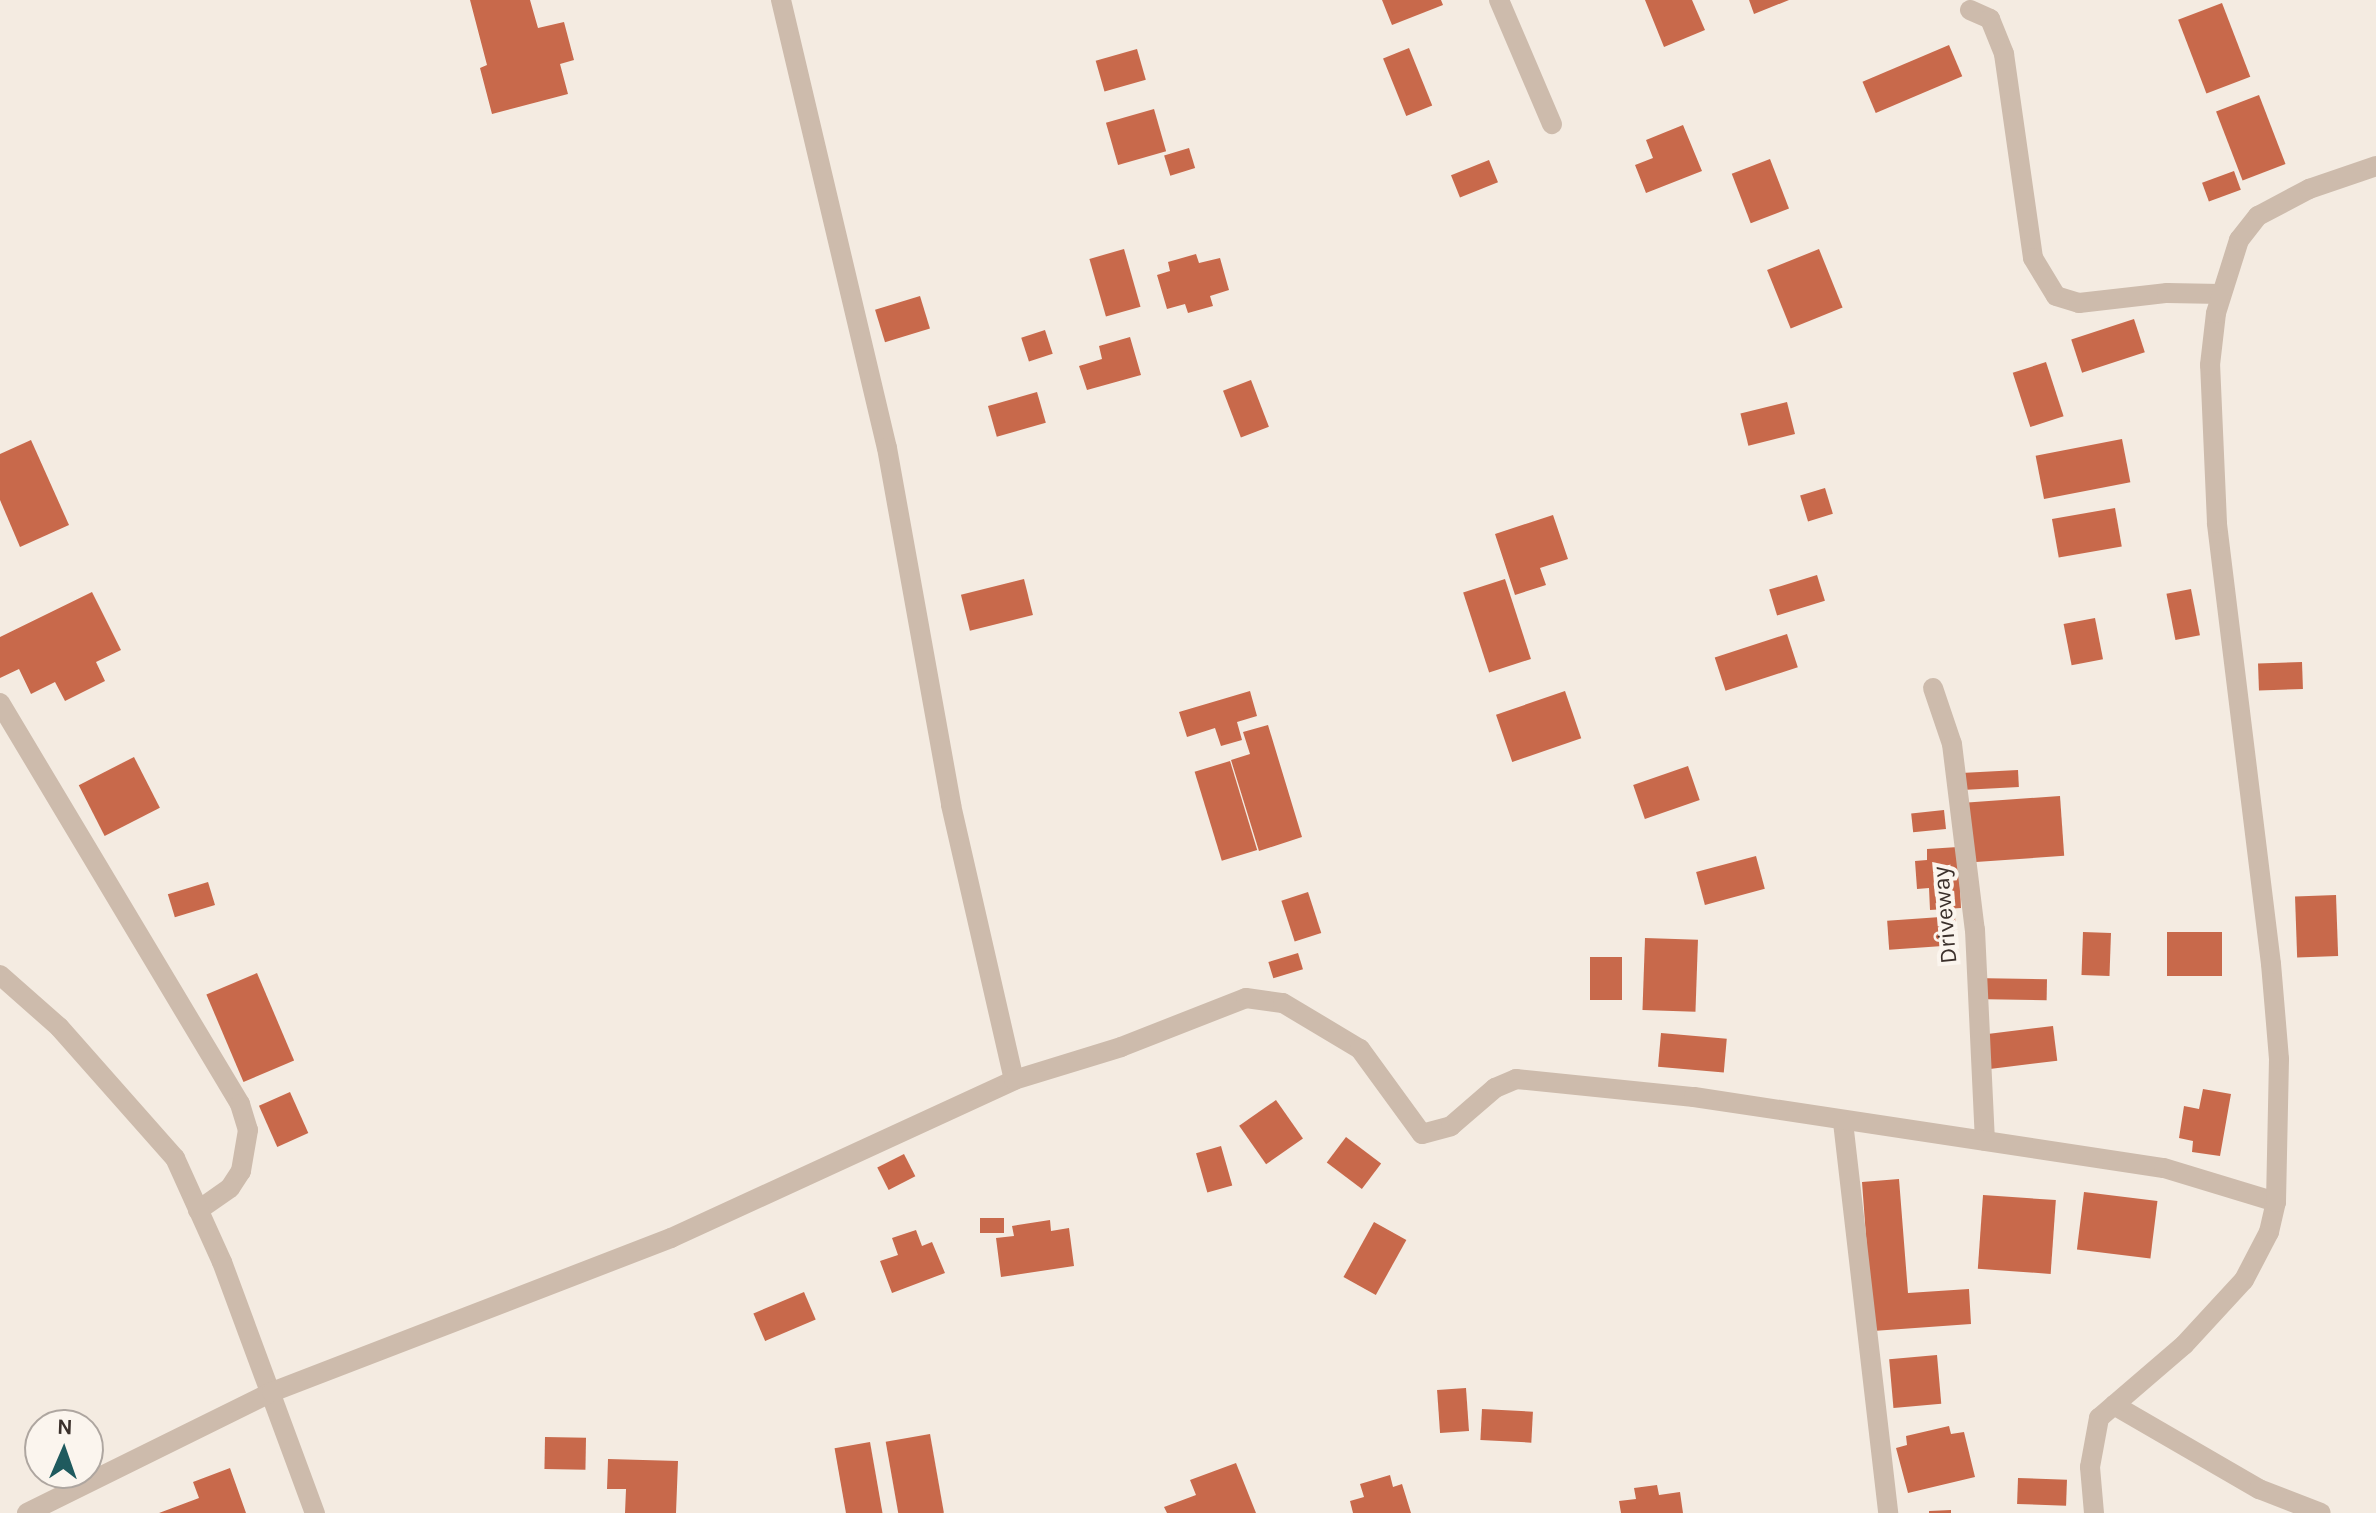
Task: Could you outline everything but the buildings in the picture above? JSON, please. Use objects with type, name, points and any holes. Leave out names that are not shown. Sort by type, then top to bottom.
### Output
[{"type":"street","points":[[781,0],[879,410],[948,790],[1014,1080]]},
{"type":"street","points":[[1499,0],[1552,124]]},
{"type":"street","points":[[1970,10],[1990,19],[2004,54],[2033,258],[2056,296],[2079,303],[2167,293],[2221,294]]},
{"type":"street","points":[[2094,1513],[2092,1439],[2099,1418],[2184,1345],[2244,1280],[2269,1232],[2276,1202],[2278,1043],[2217,523],[2210,365],[2221,294],[2239,240],[2258,216],[2309,189],[2376,166]]},
{"type":"street","name":"Driveway","points":[[1933,688],[1952,744],[1975,930],[1985,1141]]},
{"type":"street","points":[[0,703],[240,1104],[248,1130],[241,1171],[230,1188],[198,1210]]},
{"type":"street","points":[[0,975],[120,1091],[175,1158],[272,1392],[315,1513]]},
{"type":"street","points":[[27,1513],[272,1392],[671,1238],[1014,1080],[1121,1047],[1236,1001],[1258,998],[1311,1017],[1360,1049],[1422,1134],[1451,1126],[1495,1088],[1516,1079],[1694,1097],[1843,1122],[2164,1168],[2276,1202]]},
{"type":"street","points":[[1843,1122],[1888,1513]]},
{"type":"street","points":[[2114,1405],[2259,1489],[2321,1513]]}]
